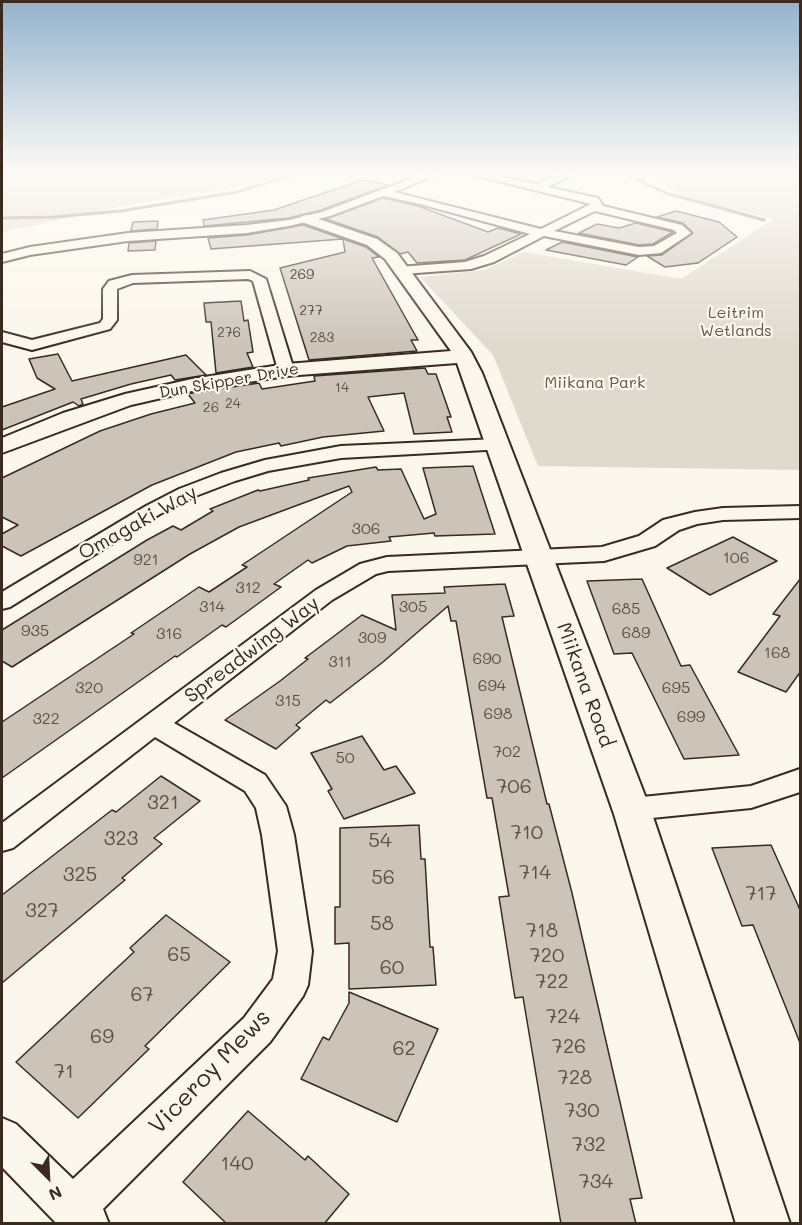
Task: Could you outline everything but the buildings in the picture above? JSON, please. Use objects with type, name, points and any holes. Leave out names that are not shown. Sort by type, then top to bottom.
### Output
[{"type":"street","points":[[2,258],[30,251],[128,237],[200,232]]},
{"type":"street","name":"Miikana Road","points":[[344,232],[372,242],[391,256],[464,356],[632,809],[763,1224]]},
{"type":"street","points":[[539,232],[648,252],[660,249],[685,232]]},
{"type":"street","points":[[403,270],[466,266],[489,259],[543,233]]},
{"type":"street","points":[[2,337],[32,345],[105,326],[110,320],[110,289],[114,284],[132,279],[250,275],[259,279],[286,370]]},
{"type":"street","name":"Dun Skipper Drive","points":[[2,446],[71,418],[125,400],[192,385],[286,370],[464,356]]},
{"type":"street","name":"Omagaki Way","points":[[2,602],[153,510],[186,493],[228,477],[266,466],[340,452],[497,445]]},
{"type":"street","name":"Spreadwing Way","points":[[2,839],[324,596],[368,569],[387,564],[538,555],[585,556],[624,549],[647,541],[671,525],[694,518],[723,514],[801,512]]},
{"type":"street","name":"Viceroy Mews","points":[[81,1216],[256,1030],[290,985],[296,951],[278,835],[271,806],[255,783],[154,724]]},
{"type":"street","points":[[632,809],[751,797],[801,780]]},
{"type":"street","points":[[2,1138],[81,1216]]},
{"type":"green space","name":"Miikana Park","points":[[754,232],[800,232],[800,470],[538,466],[493,355],[420,277],[484,270],[524,252],[681,279]]},
{"type":"park label","name":"Leitrim Wetlands","points":[[736,322]]}]
